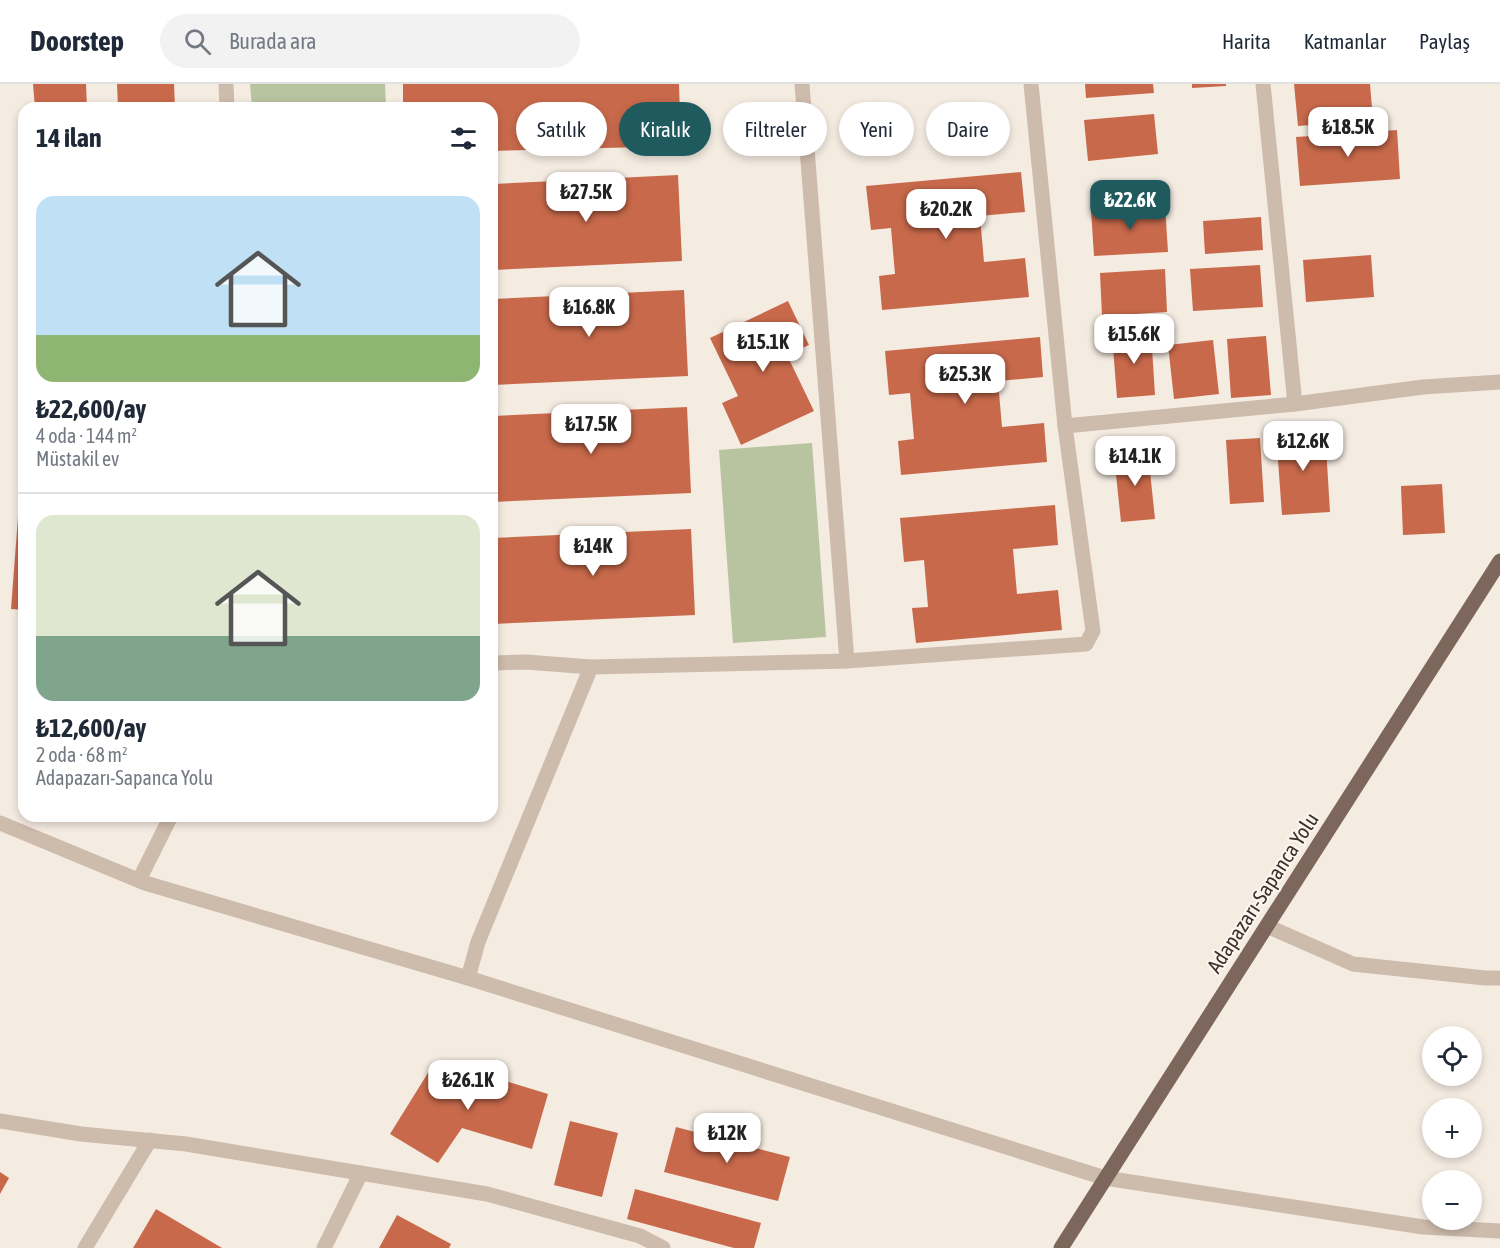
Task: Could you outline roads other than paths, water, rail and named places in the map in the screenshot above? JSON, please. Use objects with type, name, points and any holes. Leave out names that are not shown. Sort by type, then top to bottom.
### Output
[{"type":"main road","name":"Adapazarı-Sapanca Yolu","points":[[1061,1248],[1500,561]]},
{"type":"street","points":[[226,84],[227,102]]},
{"type":"street","points":[[802,84],[847,661]]},
{"type":"street","points":[[498,663],[526,662],[591,667],[847,661],[1086,644],[1092,632],[1065,426],[1031,84]]},
{"type":"street","points":[[1263,84],[1294,404]]},
{"type":"street","points":[[1065,426],[1294,404],[1424,387],[1500,382]]},
{"type":"street","points":[[468,978],[478,942],[591,667]]},
{"type":"street","points":[[139,880],[168,822]]},
{"type":"street","points":[[0,824],[139,880],[468,978],[1105,1178],[1423,1227],[1500,1231]]},
{"type":"street","points":[[1266,927],[1353,964],[1500,978]]},
{"type":"street","points":[[0,1121],[81,1134],[186,1143],[487,1194],[640,1236],[663,1248]]},
{"type":"street","points":[[85,1248],[150,1140]]},
{"type":"street","points":[[324,1248],[361,1173]]}]
